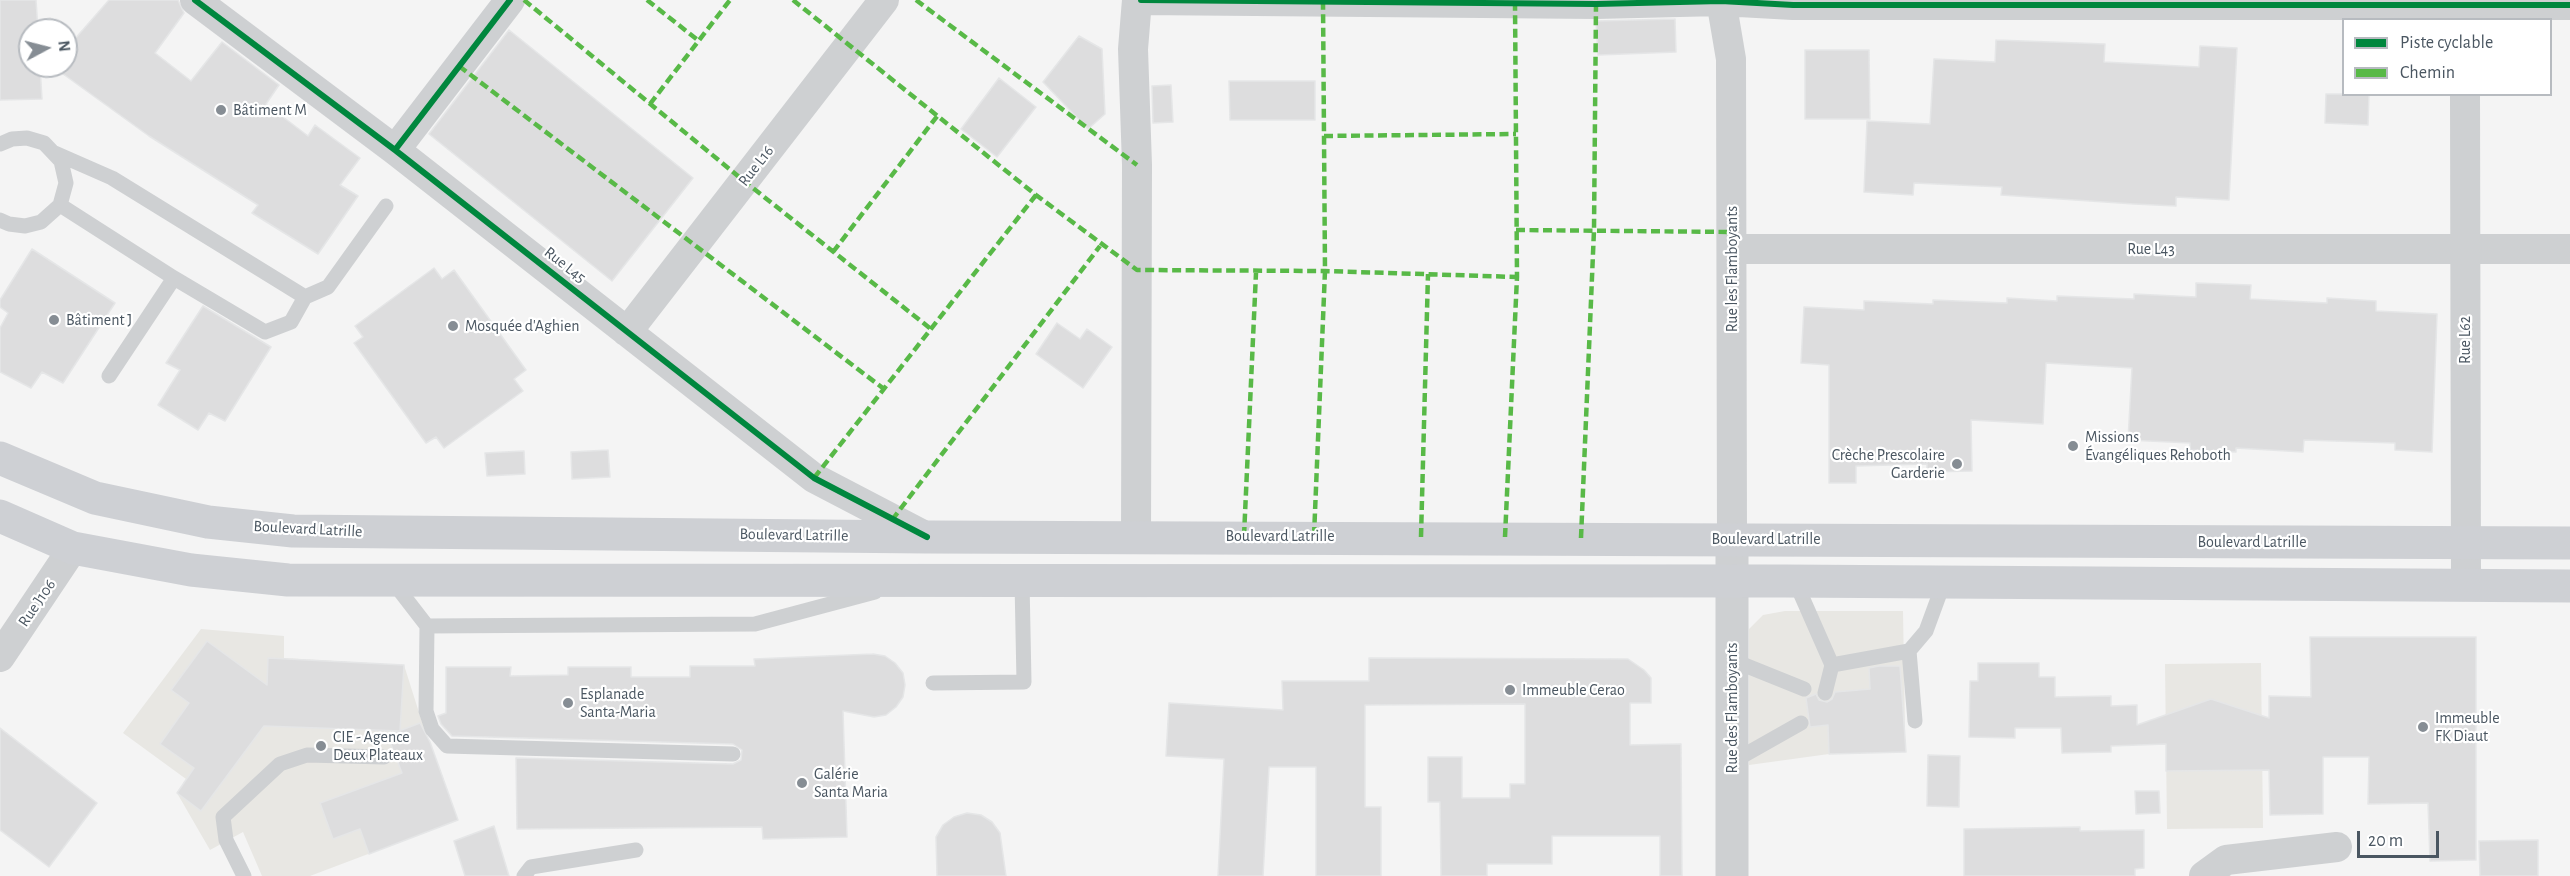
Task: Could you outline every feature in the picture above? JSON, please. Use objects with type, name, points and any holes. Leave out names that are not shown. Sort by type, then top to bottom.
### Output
[{"type":"main road","name":"Boulevard Latrille","points":[[0,458],[95,498],[208,522],[293,531],[927,537],[2570,543]]},
{"type":"main road","points":[[0,516],[73,548],[191,570],[288,580],[1795,581],[2570,586]]},
{"type":"street","name":"Rue L45","points":[[195,0],[395,150],[814,478],[927,537]]},
{"type":"street","points":[[395,150],[510,0]]},
{"type":"street","name":"Rue L16","points":[[627,332],[884,0]]},
{"type":"street","points":[[1136,536],[1137,212],[1133,49],[1139,0],[1596,4],[1721,0],[1793,5],[2465,8],[2570,5]]},
{"type":"street","name":"Rue les Flamboyants","points":[[1721,0],[1731,60],[1732,539]]},
{"type":"street","name":"Rue L62","points":[[2465,96],[2466,586]]},
{"type":"street","name":"Rue L43","points":[[1732,249],[2570,249]]},
{"type":"street","name":"Rue des Flamboyants","points":[[1732,539],[1732,876]]},
{"type":"street","name":"Rue J106","points":[[0,657],[73,548]]},
{"type":"street","points":[[2204,876],[2226,860],[2337,847]]},
{"type":"lane","points":[[0,144],[12,139],[27,138],[44,143],[61,161],[66,183],[60,205],[50,217],[25,226],[0,220]]},
{"type":"lane","points":[[55,153],[112,178],[304,297]]},
{"type":"lane","points":[[60,205],[174,278],[265,332],[291,322],[304,297],[328,287],[386,206]]},
{"type":"lane","points":[[109,376],[174,278]]},
{"type":"lane","points":[[391,580],[427,626],[426,711],[432,729],[447,746],[733,754]]},
{"type":"lane","points":[[427,626],[755,624],[919,580]]},
{"type":"lane","points":[[933,683],[1024,682],[1022,580]]},
{"type":"lane","points":[[1795,581],[1832,665],[1825,693]]},
{"type":"lane","points":[[1832,665],[1909,651],[1926,631],[1944,582]]},
{"type":"lane","points":[[1909,651],[1915,721]]},
{"type":"lane","points":[[1732,660],[1804,689]]},
{"type":"lane","points":[[1732,762],[1801,723]]},
{"type":"lane","points":[[244,876],[226,840],[223,817],[280,764],[308,755],[384,757]]},
{"type":"lane","points":[[524,876],[531,867],[636,850]]},
{"type":"shaded area","points":[[1785,611],[1903,611],[1905,730],[1829,732],[1829,754],[1749,765],[1749,629],[1763,615]]},
{"type":"shaded area","name":"CIE - Agence Deux Plateaux","points":[[201,629],[284,636],[284,658],[404,665],[458,820],[310,876],[262,876],[243,832],[210,850],[177,793],[186,779],[123,733]]},
{"type":"shaded area","points":[[2261,663],[2263,828],[2167,829],[2165,664]]},
{"type":"building","points":[[0,0],[36,0],[37,18],[18,18],[18,78],[41,78],[42,99],[0,100]]},
{"type":"building","points":[[109,0],[178,0],[184,13],[155,53],[191,81],[222,42],[279,85],[266,104],[308,136],[315,125],[360,158],[340,185],[358,196],[318,254],[252,213],[258,205],[149,136],[69,78],[78,78],[78,35]]},
{"type":"building","points":[[1675,19],[1676,52],[1598,55],[1596,21]]},
{"type":"building","points":[[509,30],[693,178],[612,281],[429,134]]},
{"type":"building","points":[[1079,36],[1102,49],[1105,114],[1088,129],[1043,82]]},
{"type":"building","points":[[1996,40],[2105,44],[2104,62],[2199,67],[2200,46],[2237,48],[2229,200],[2176,197],[2176,206],[2134,204],[2001,195],[2002,187],[1914,183],[1913,195],[1864,192],[1867,121],[1930,124],[1934,59],[1995,62]]},
{"type":"building","points":[[1805,50],[1869,50],[1870,119],[1805,119]]},
{"type":"building","points":[[999,78],[1036,107],[997,157],[961,129]]},
{"type":"building","points":[[1229,81],[1315,81],[1315,120],[1230,120]]},
{"type":"building","points":[[1171,85],[1173,122],[1153,123],[1152,86]]},
{"type":"building","points":[[2326,94],[2369,96],[2368,125],[2325,123]]},
{"type":"building","name":"Bâtiment J","points":[[32,249],[115,303],[63,383],[42,372],[31,388],[0,372],[0,328],[8,313],[0,307],[0,300]]},
{"type":"building","points":[[434,268],[442,279],[454,270],[526,370],[514,379],[523,391],[444,448],[436,437],[426,443],[354,343],[363,337],[355,326]]},
{"type":"building","points":[[2196,283],[2251,285],[2250,299],[2327,303],[2327,298],[2376,301],[2376,311],[2437,314],[2432,452],[2395,450],[2395,443],[2304,440],[2303,452],[2236,448],[2236,452],[2190,450],[2190,443],[2128,440],[2132,368],[2046,363],[2043,424],[1971,420],[1972,471],[1927,472],[1927,464],[1856,466],[1856,483],[1829,483],[1829,365],[1801,363],[1804,307],[1864,310],[1864,301],[1933,304],[1933,300],[2007,303],[2007,298],[2057,301],[2057,296],[2134,299],[2134,294],[2196,297]]},
{"type":"building","points":[[203,306],[271,347],[225,421],[209,413],[198,430],[158,405],[180,370],[166,363]]},
{"type":"building","points":[[1057,323],[1080,339],[1087,329],[1112,347],[1083,388],[1036,354]]},
{"type":"building","points":[[608,450],[610,477],[572,479],[571,452]]},
{"type":"building","points":[[524,451],[525,474],[487,476],[485,453]]},
{"type":"building","points":[[2310,637],[2476,637],[2476,860],[2430,861],[2428,803],[2368,804],[2369,757],[2323,757],[2323,814],[2270,815],[2269,770],[2166,771],[2166,744],[2111,746],[2111,752],[2062,753],[2061,728],[2015,728],[2015,738],[1969,737],[1970,681],[1978,681],[1978,663],[2039,663],[2039,677],[2055,677],[2055,697],[2111,696],[2111,706],[2137,705],[2137,725],[2211,699],[2269,718],[2269,696],[2311,697]]},
{"type":"building","points":[[207,641],[267,685],[268,658],[404,665],[400,731],[264,726],[201,811],[177,793],[194,768],[160,744],[189,703],[171,690]]},
{"type":"building","points":[[873,654],[885,656],[895,663],[903,673],[905,685],[903,697],[886,715],[874,717],[843,711],[847,837],[763,839],[762,827],[517,829],[516,758],[733,764],[741,760],[742,750],[733,744],[452,736],[441,724],[438,716],[446,713],[446,667],[511,667],[510,676],[568,675],[568,667],[631,667],[631,677],[690,677],[690,666],[755,666],[754,659]]},
{"type":"building","points":[[1369,658],[1628,659],[1644,670],[1651,678],[1651,703],[1630,703],[1630,745],[1681,744],[1682,876],[1660,876],[1660,836],[1552,836],[1552,864],[1487,864],[1487,876],[1441,876],[1440,802],[1428,802],[1428,757],[1462,757],[1462,798],[1510,798],[1510,784],[1525,784],[1525,704],[1365,705],[1365,807],[1381,807],[1381,876],[1316,876],[1316,767],[1269,767],[1263,876],[1218,876],[1224,759],[1166,756],[1169,703],[1283,710],[1282,681],[1369,681]]},
{"type":"building","points":[[1900,666],[1906,752],[1829,754],[1828,725],[1810,727],[1806,698],[1816,694],[1819,700],[1827,702],[1832,699],[1835,692],[1870,689],[1869,668]]},
{"type":"building","points":[[420,723],[430,742],[458,820],[369,854],[360,829],[333,839],[320,803],[402,773],[390,742],[376,742],[375,740]]},
{"type":"building","points":[[0,728],[97,803],[49,867],[0,830]]},
{"type":"building","points":[[1928,755],[1960,756],[1959,807],[1927,806]]},
{"type":"building","points":[[2135,791],[2159,791],[2160,813],[2136,814]]},
{"type":"building","points":[[967,813],[981,815],[992,822],[1000,833],[1006,876],[937,876],[936,837],[943,825],[954,817]]},
{"type":"building","points":[[494,826],[509,876],[465,876],[454,841]]},
{"type":"building","points":[[2080,827],[2080,831],[2144,830],[2144,868],[2135,869],[2135,876],[1964,876],[1964,829]]},
{"type":"building","points":[[2538,840],[2538,876],[2480,876],[2479,841]]},
{"type":"marked path","points":[[524,0],[744,181],[931,329]]},
{"type":"marked path","points":[[647,0],[699,41]]},
{"type":"marked path","points":[[650,104],[730,0]]},
{"type":"marked path","points":[[793,0],[1036,195],[1137,270],[1325,271],[1517,277]]},
{"type":"marked path","points":[[916,0],[1137,165]]},
{"type":"marked path","points":[[1314,536],[1325,271],[1323,1]]},
{"type":"marked path","points":[[1505,537],[1517,277],[1515,3]]},
{"type":"marked path","points":[[1581,538],[1594,230],[1596,4]]},
{"type":"marked path","points":[[459,66],[884,389]]},
{"type":"marked path","points":[[833,252],[938,115]]},
{"type":"marked path","points":[[1324,136],[1516,134]]},
{"type":"marked path","points":[[814,478],[1036,195]]},
{"type":"marked path","points":[[1516,230],[1732,232]]},
{"type":"marked path","points":[[892,520],[1100,246]]},
{"type":"marked path","points":[[1244,536],[1256,273]]},
{"type":"marked path","points":[[1421,537],[1428,274]]},
{"type":"cycle path","points":[[195,0],[395,150],[814,478],[927,537]]},
{"type":"cycle path","points":[[395,150],[510,0]]},
{"type":"cycle path","points":[[1141,0],[1596,4],[1721,1],[1793,5],[2570,5]]},
{"type":"place","name":"Bâtiment M","points":[[221,110]]},
{"type":"place","name":"Bâtiment J","points":[[54,320]]},
{"type":"place","name":"Mosquée d'Aghien","points":[[453,326]]},
{"type":"place","name":"Missions Évangéliques Rehoboth","points":[[2073,446]]},
{"type":"place","name":"Crèche Prescolaire Garderie","points":[[1957,464]]},
{"type":"place","name":"Immeuble Cerao","points":[[1510,690]]},
{"type":"place","name":"Esplanade Santa-Maria","points":[[568,703]]},
{"type":"place","name":"Immeuble FK Diaut","points":[[2423,727]]},
{"type":"place","name":"CIE - Agence Deux Plateaux","points":[[321,746]]},
{"type":"place","name":"Galérie Santa Maria","points":[[802,783]]}]
